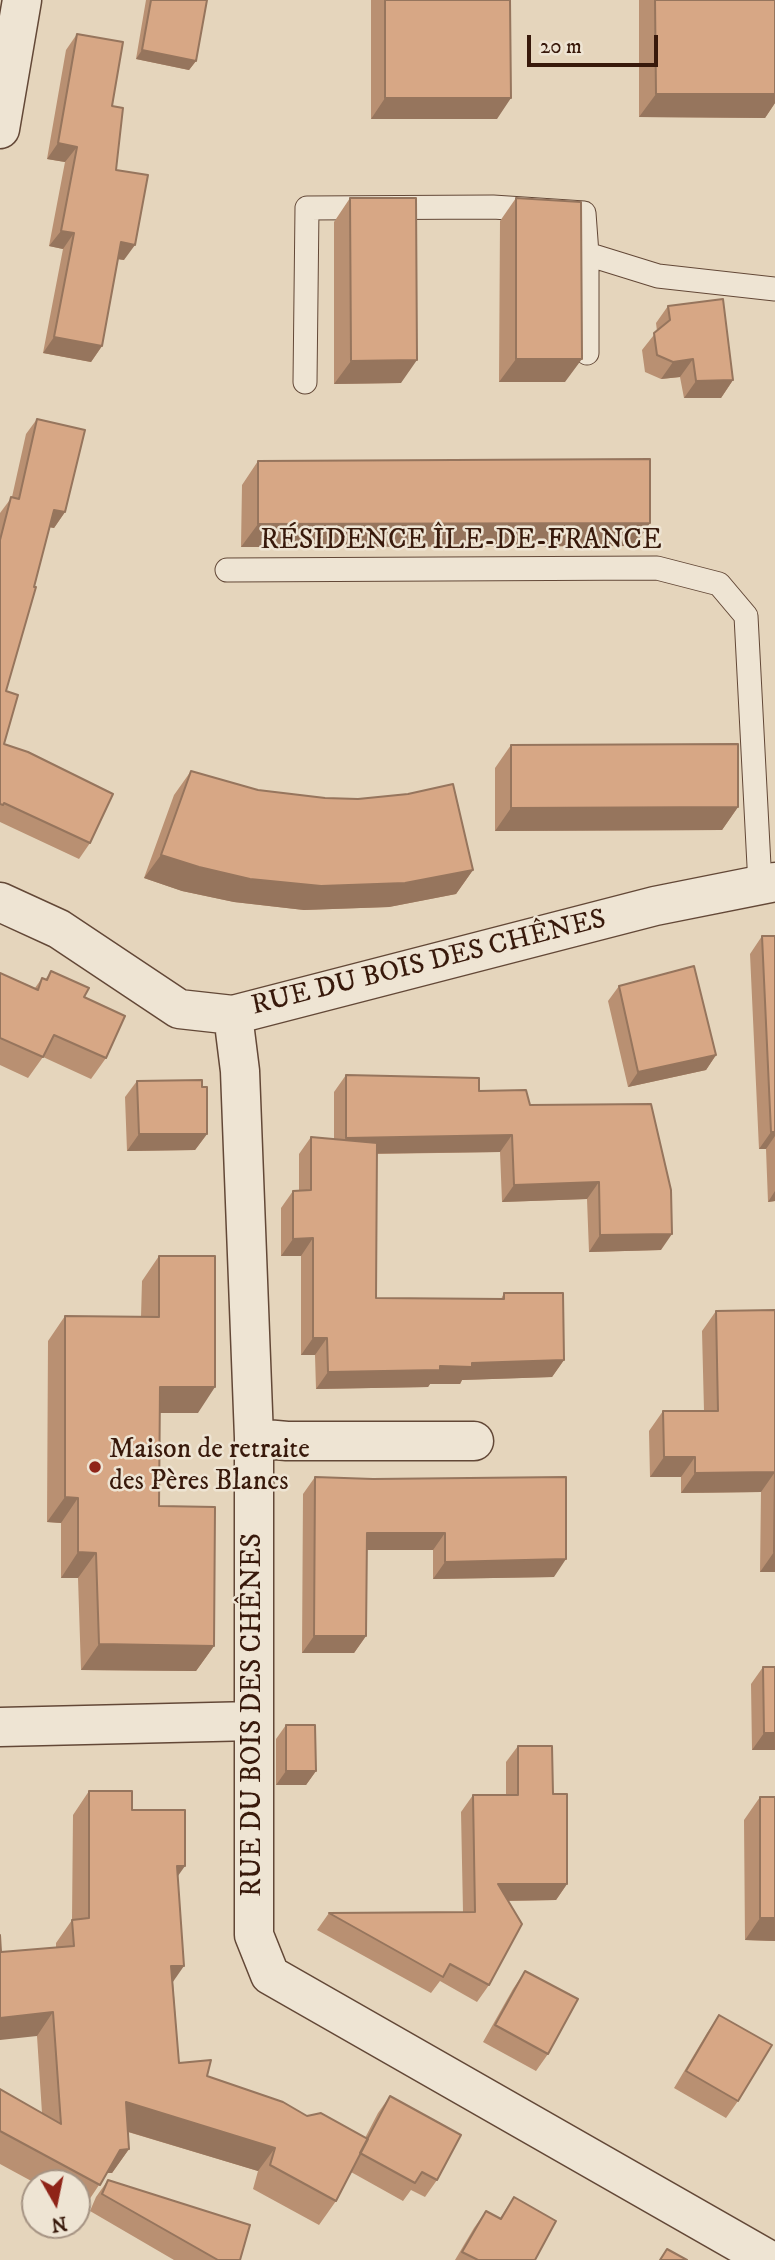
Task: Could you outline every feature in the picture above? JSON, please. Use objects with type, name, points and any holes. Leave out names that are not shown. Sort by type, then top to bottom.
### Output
[{"type":"street","points":[[0,129],[22,0]]},
{"type":"street","name":"RUE DU BOIS DES CHÊNES","points":[[768,884],[655,906],[233,1015],[240,1072],[254,1438],[254,1935],[270,1975],[769,2260]]},
{"type":"street","points":[[0,902],[60,929],[179,1009],[233,1015]]},
{"type":"street","points":[[254,1438],[287,1441],[474,1441]]},
{"type":"street","points":[[0,1727],[254,1721]]},
{"type":"lane","points":[[305,382],[307,208],[493,207],[584,213],[587,254],[587,353]]},
{"type":"lane","points":[[587,254],[658,276],[775,289]]},
{"type":"lane","name":"RÉSIDENCE ÎLE-DE-FRANCE","points":[[227,570],[657,568],[719,584],[746,616],[768,884]]},
{"type":"building","points":[[151,0],[207,0],[196,61],[142,50]]},
{"type":"building","points":[[385,0],[510,0],[511,98],[385,98]]},
{"type":"building","points":[[655,0],[775,0],[775,94],[656,94]]},
{"type":"building","points":[[77,34],[123,42],[112,106],[123,108],[116,170],[148,175],[135,245],[121,242],[102,346],[54,337],[74,233],[61,231],[77,147],[58,143]]},
{"type":"building","points":[[350,198],[416,198],[417,360],[351,361]]},
{"type":"building","points":[[516,198],[581,202],[582,359],[516,359]]},
{"type":"building","points":[[723,299],[733,380],[696,381],[693,359],[673,362],[657,355],[654,333],[670,320],[668,306]]},
{"type":"building","points":[[37,419],[85,430],[65,512],[54,510],[36,587],[6,691],[18,695],[4,744],[28,752],[113,794],[90,843],[4,803],[0,804],[0,540],[11,497],[19,499]]},
{"type":"building","points":[[650,459],[650,523],[258,524],[258,461]]},
{"type":"building","points":[[738,744],[738,807],[511,808],[511,745]]},
{"type":"building","points":[[191,771],[258,790],[325,798],[358,799],[408,794],[453,784],[473,870],[405,883],[321,886],[250,879],[161,855]]},
{"type":"building","points":[[762,936],[775,936],[775,1132],[771,1132]]},
{"type":"building","points":[[694,966],[716,1055],[638,1072],[619,986]]},
{"type":"building","points":[[51,971],[89,988],[84,997],[125,1016],[106,1058],[54,1035],[43,1057],[0,1038],[0,973],[38,990],[42,978],[47,980]]},
{"type":"building","points":[[346,1075],[479,1078],[479,1091],[526,1090],[530,1105],[651,1104],[671,1190],[672,1234],[600,1235],[599,1182],[514,1185],[512,1135],[346,1138]]},
{"type":"building","points":[[202,1080],[202,1087],[207,1087],[207,1134],[139,1134],[137,1081]]},
{"type":"building","points":[[311,1137],[377,1143],[376,1298],[504,1299],[504,1293],[563,1293],[564,1360],[472,1363],[472,1367],[440,1366],[440,1370],[328,1372],[327,1338],[313,1338],[313,1238],[293,1239],[293,1191],[311,1190]]},
{"type":"building","points":[[159,1256],[215,1256],[215,1387],[160,1387],[159,1506],[215,1507],[214,1646],[99,1644],[96,1553],[78,1552],[78,1498],[65,1497],[65,1316],[159,1317]]},
{"type":"building","points":[[775,1310],[775,1472],[695,1473],[695,1457],[664,1457],[663,1411],[718,1411],[716,1311]]},
{"type":"building","points":[[775,1472],[775,1552],[774,1552]]},
{"type":"building","points":[[315,1477],[566,1477],[566,1559],[445,1562],[445,1533],[367,1533],[366,1636],[314,1636]]},
{"type":"building","points":[[763,1667],[775,1667],[775,1733],[764,1733]]},
{"type":"building","points":[[286,1725],[315,1725],[316,1771],[286,1771]]},
{"type":"building","points":[[518,1746],[552,1746],[553,1794],[567,1794],[567,1884],[498,1884],[522,1924],[489,1985],[450,1964],[443,1977],[329,1913],[475,1912],[473,1795],[518,1795]]},
{"type":"building","points":[[89,1791],[132,1791],[132,1810],[185,1810],[185,1866],[177,1866],[184,1966],[171,1966],[179,2063],[211,2060],[207,2076],[283,2102],[307,2116],[321,2113],[368,2139],[336,2201],[270,2165],[275,2148],[126,2102],[129,2149],[120,2150],[100,2185],[91,2180],[91,2169],[70,2169],[0,2131],[0,2089],[61,2124],[53,2012],[0,2018],[0,1935],[1,1952],[74,1946],[72,1920],[89,1918]]},
{"type":"building","points":[[760,1797],[775,1797],[775,1918],[760,1918]]},
{"type":"building","points":[[525,1971],[578,1999],[548,2054],[495,2025]]},
{"type":"building","points":[[719,2015],[772,2045],[738,2101],[686,2071]]},
{"type":"building","points":[[390,2096],[461,2135],[437,2180],[422,2172],[415,2183],[360,2153]]},
{"type":"building","points":[[108,2180],[250,2225],[240,2260],[218,2260],[102,2194]]},
{"type":"building","points":[[514,2197],[556,2221],[535,2260],[478,2260],[462,2252],[486,2211],[501,2219]]},
{"type":"building","points":[[667,2249],[687,2260],[660,2260]]},
{"type":"place","name":"Maison de retraite des Pères Blancs","points":[[95,1467]]}]
